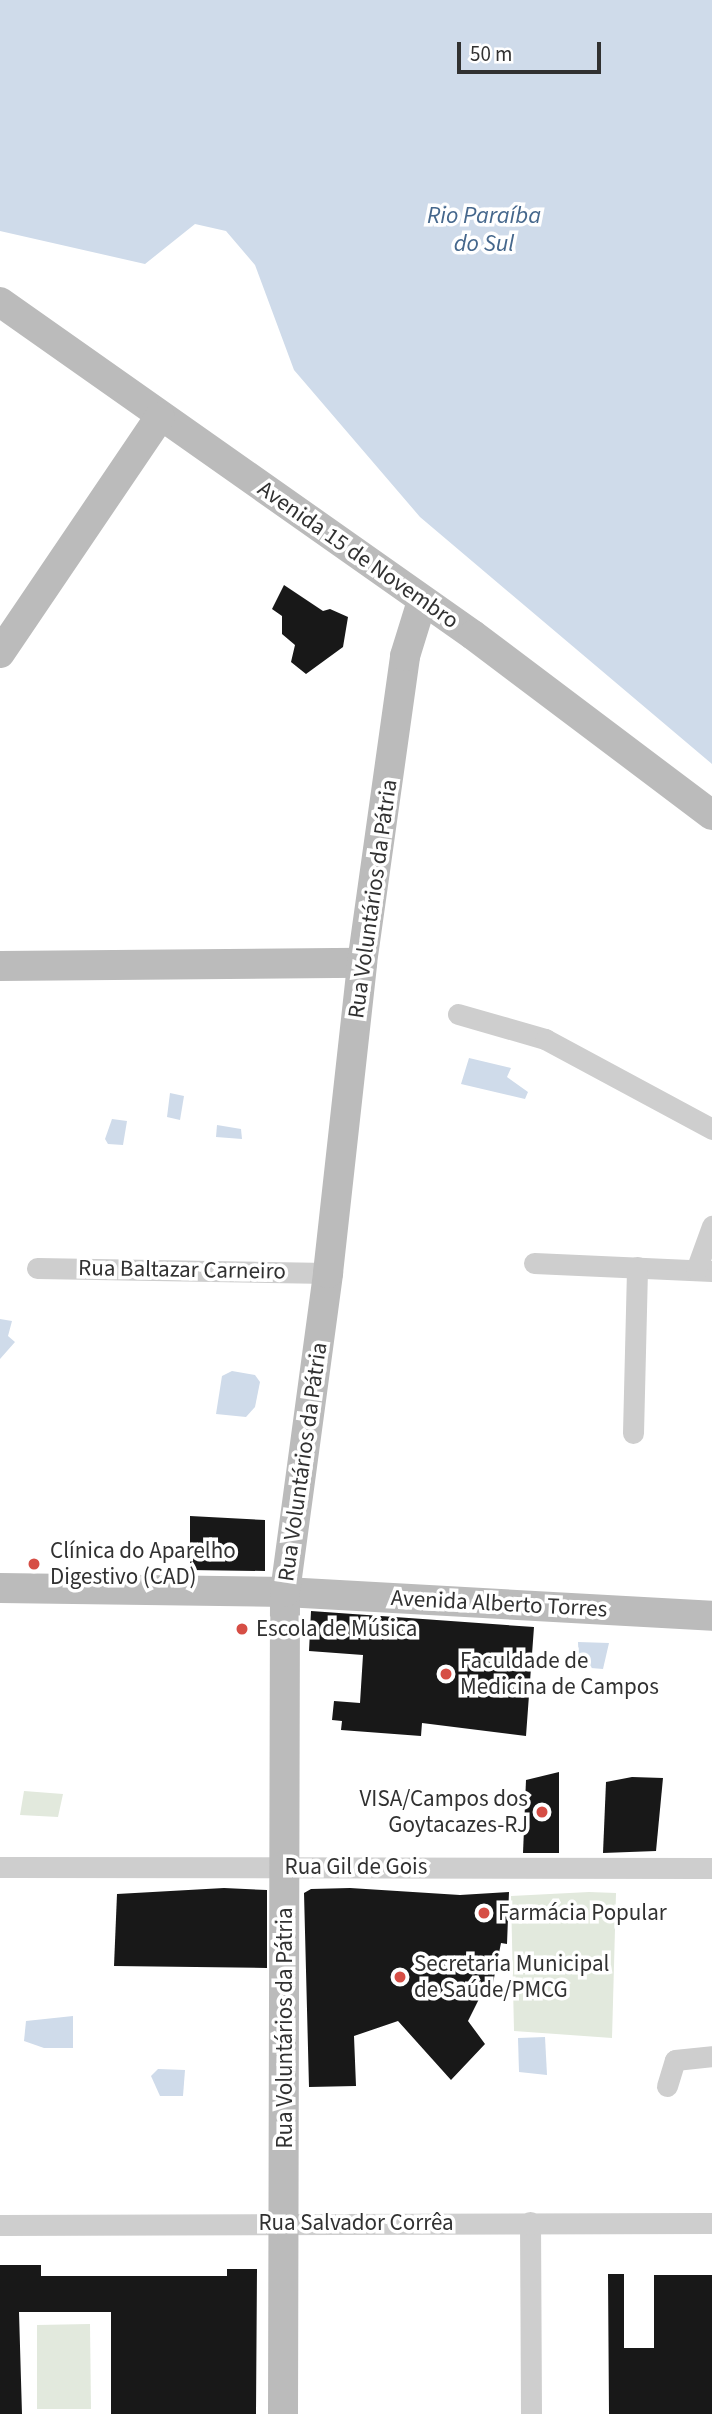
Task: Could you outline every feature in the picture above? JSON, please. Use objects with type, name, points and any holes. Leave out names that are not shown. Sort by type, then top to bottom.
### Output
[{"type":"main road","name":"Avenida 15 de Novembro","points":[[0,302],[474,635],[712,815]]},
{"type":"main road","points":[[0,653],[160,416]]},
{"type":"main road","name":"Rua Voluntários da Pátria","points":[[283,2414],[285,1592],[328,1273],[362,963],[405,656],[422,601]]},
{"type":"main road","points":[[0,966],[362,963]]},
{"type":"main road","name":"Avenida Alberto Torres","points":[[0,1588],[285,1592],[712,1616]]},
{"type":"street","points":[[458,1014],[545,1039],[712,1129]]},
{"type":"street","points":[[534,1263],[704,1270],[712,1226]]},
{"type":"street","points":[[633,1433],[637,1267]]},
{"type":"street","name":"Rua Baltazar Carneiro","points":[[37,1268],[328,1273]]},
{"type":"street","name":"Rua Gil de Gois","points":[[0,1867],[712,1868]]},
{"type":"street","points":[[667,2086],[675,2060],[712,2056]]},
{"type":"street","points":[[530,2222],[531,2414]]},
{"type":"street","name":"Rua Salvador Corrêa","points":[[0,2225],[712,2222]]},
{"type":"shaded area","points":[[24,1791],[63,1794],[58,1817],[20,1815]]},
{"type":"shaded area","points":[[616,1893],[612,2038],[514,2031],[511,1896]]},
{"type":"shaded area","points":[[90,2324],[91,2409],[37,2409],[37,2325]]},
{"type":"water","name":"Rio Paraíba do Sul","points":[[0,0],[712,0],[712,764],[420,517],[294,370],[255,265],[226,231],[195,224],[145,264],[0,231]]},
{"type":"water","points":[[469,1058],[511,1068],[507,1077],[528,1092],[525,1099],[461,1084]]},
{"type":"water","points":[[170,1093],[184,1096],[180,1120],[167,1117]]},
{"type":"water","points":[[112,1119],[127,1121],[123,1145],[108,1144],[105,1139]]},
{"type":"water","points":[[217,1125],[241,1129],[242,1139],[216,1137]]},
{"type":"water","points":[[0,1319],[12,1321],[8,1336],[15,1342],[0,1359]]},
{"type":"water","points":[[232,1371],[255,1375],[260,1382],[255,1407],[246,1417],[216,1414],[222,1376]]},
{"type":"water","points":[[578,1642],[609,1643],[603,1669],[579,1667]]},
{"type":"water","points":[[73,2016],[73,2048],[44,2048],[24,2041],[26,2021]]},
{"type":"water","points":[[545,2037],[547,2075],[519,2072],[518,2038]]},
{"type":"water","points":[[158,2069],[185,2070],[183,2096],[160,2096],[151,2076]]},
{"type":"building","points":[[284,585],[323,611],[330,609],[348,617],[343,647],[306,674],[291,662],[295,645],[282,634],[282,616],[272,609]]},
{"type":"building","points":[[190,1516],[265,1520],[265,1571],[190,1570]]},
{"type":"building","name":"Faculdade de Medicina de Campos","points":[[311,1611],[534,1627],[526,1736],[422,1723],[421,1736],[341,1730],[342,1721],[332,1720],[334,1701],[360,1703],[363,1655],[309,1651]]},
{"type":"building","name":"VISA/Campos dos Goytacazes-RJ","points":[[559,1772],[559,1853],[523,1853],[526,1780]]},
{"type":"building","points":[[632,1777],[663,1778],[656,1851],[603,1853],[606,1782]]},
{"type":"building","points":[[224,1888],[267,1890],[267,1968],[114,1966],[117,1894]]},
{"type":"building","name":"Secretaria Municipal de Saúde/PMCG","points":[[350,1888],[460,1895],[509,1892],[507,1944],[501,1943],[490,1998],[479,1999],[468,2021],[485,2044],[451,2080],[398,2021],[354,2036],[356,2086],[309,2087],[304,1893],[311,1889]]},
{"type":"building","points":[[0,2265],[41,2265],[41,2276],[227,2276],[227,2269],[257,2269],[256,2414],[111,2414],[111,2312],[19,2312],[22,2414],[0,2414]]},
{"type":"building","points":[[608,2274],[624,2274],[624,2348],[654,2348],[654,2275],[712,2275],[712,2414],[609,2414]]},
{"type":"place","name":"Clínica do Aparelho Digestivo (CAD)","points":[[34,1564]]},
{"type":"place","name":"Escola de Música","points":[[242,1629]]},
{"type":"place","name":"Faculdade de Medicina de Campos","points":[[446,1674]]},
{"type":"place","name":"VISA/Campos dos Goytacazes-RJ","points":[[542,1812]]},
{"type":"place","name":"Farmácia Popular","points":[[484,1913]]},
{"type":"place","name":"Secretaria Municipal de Saúde/PMCG","points":[[400,1977]]}]
